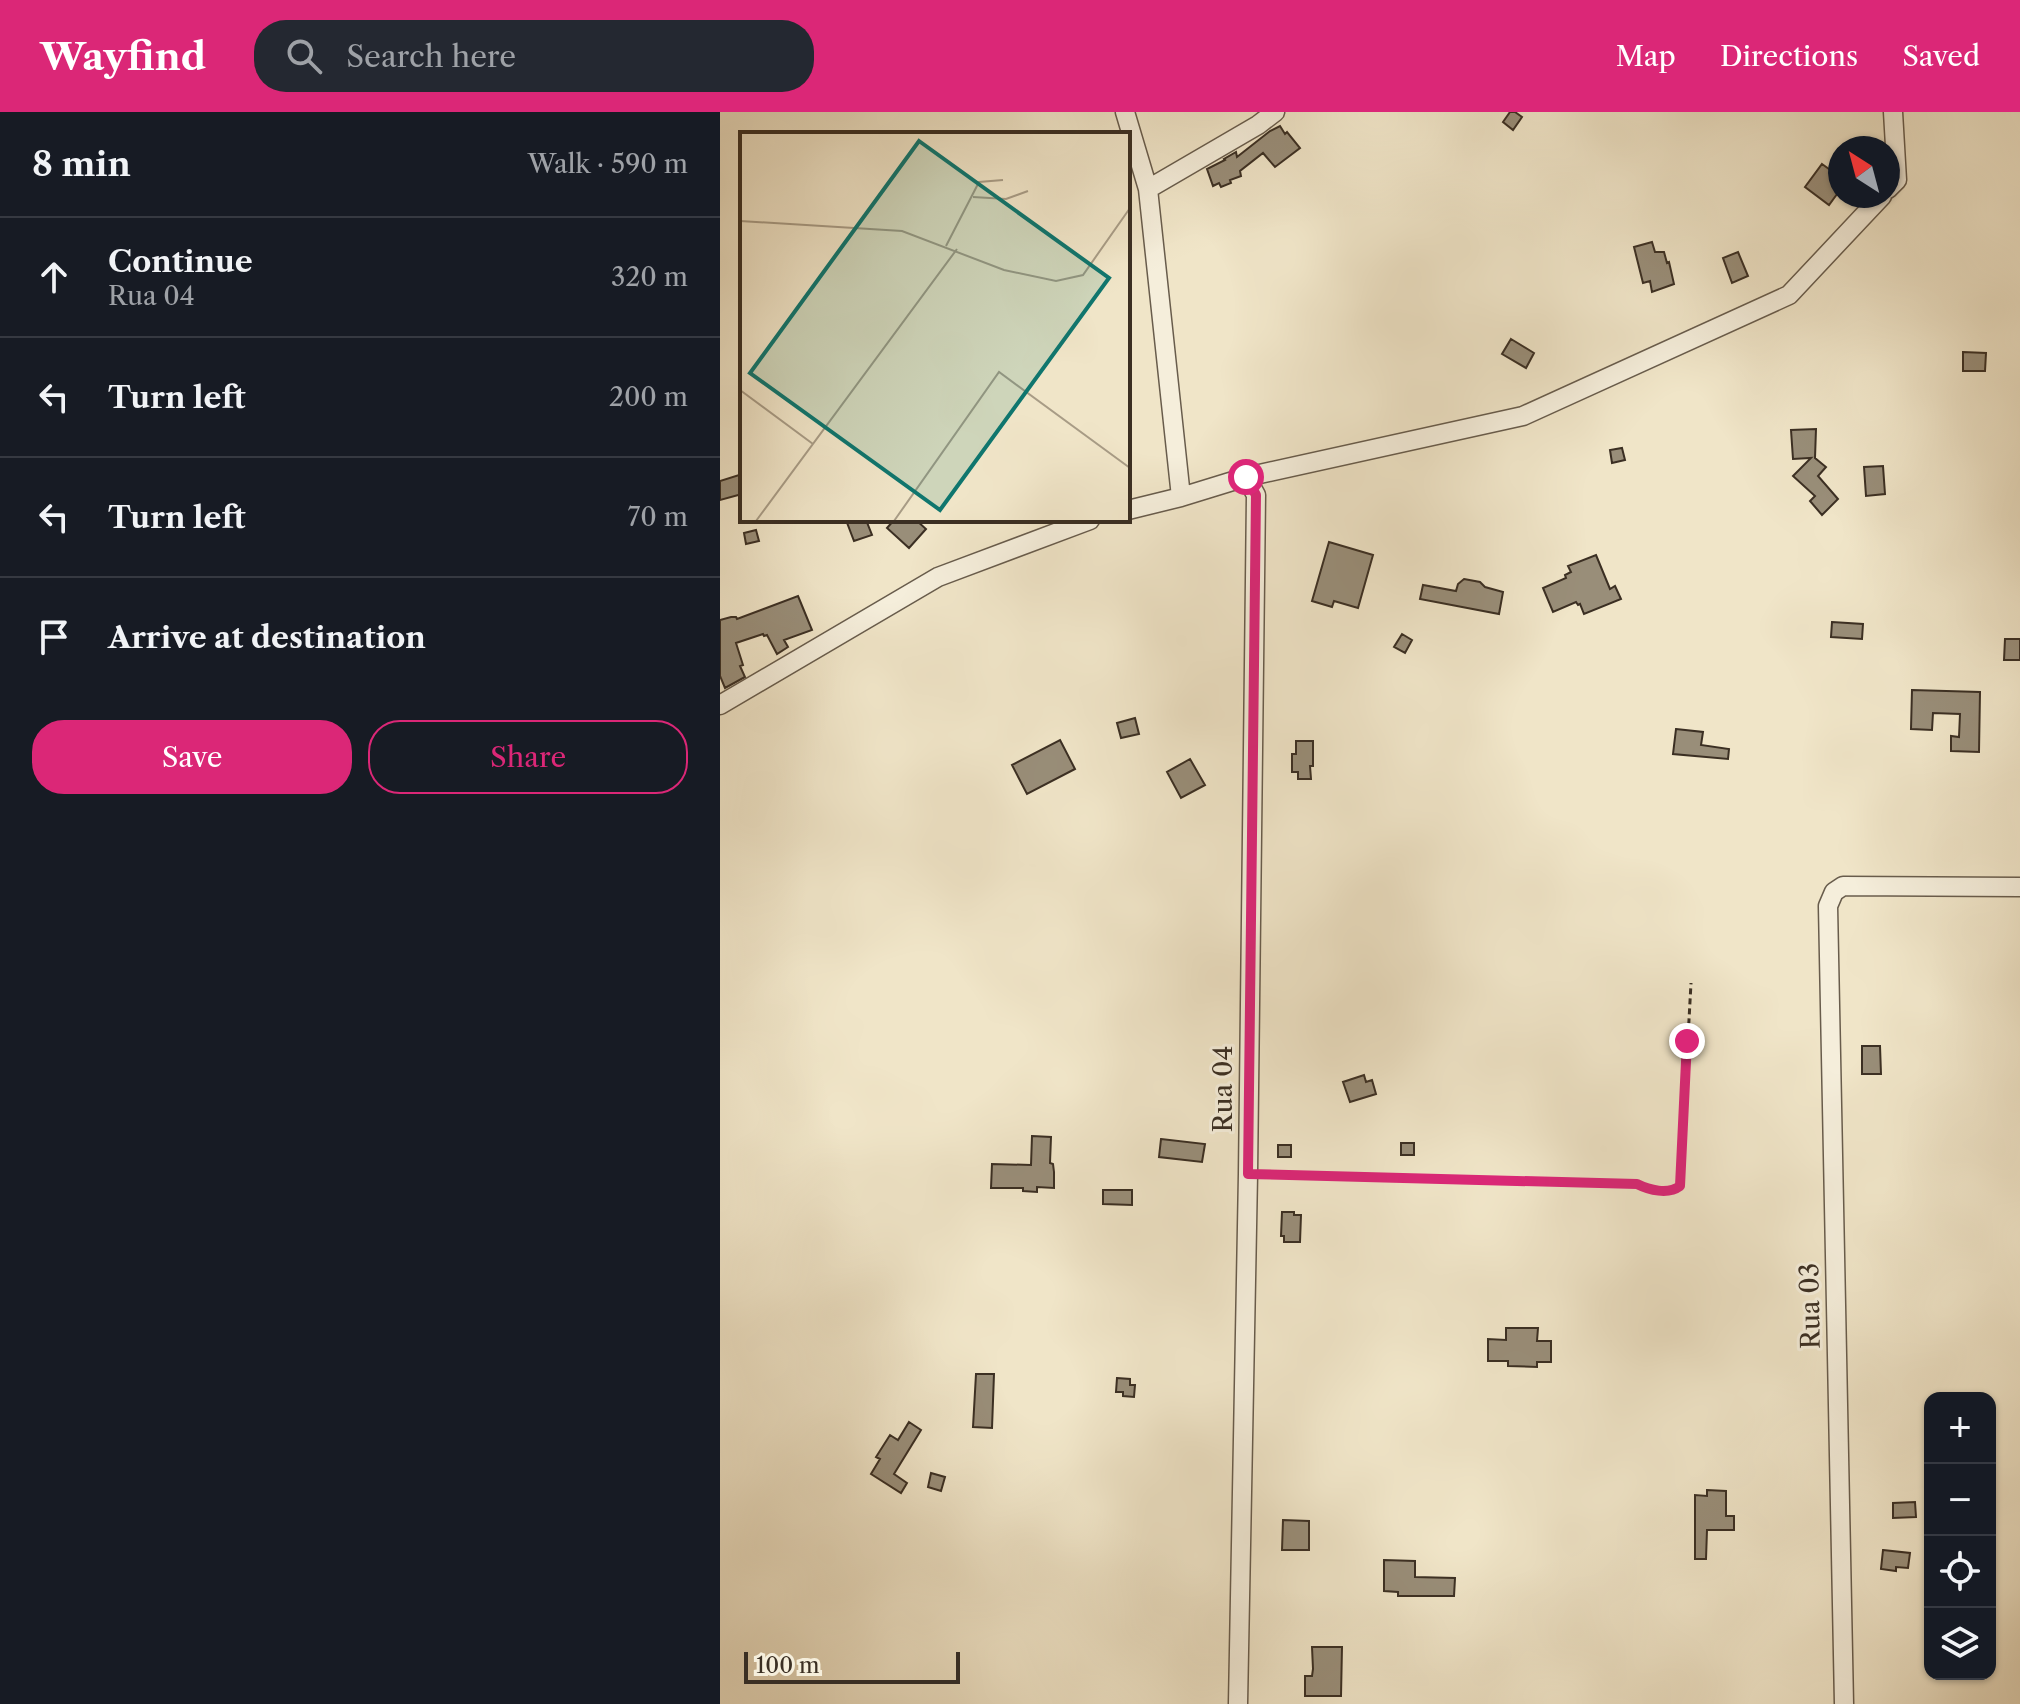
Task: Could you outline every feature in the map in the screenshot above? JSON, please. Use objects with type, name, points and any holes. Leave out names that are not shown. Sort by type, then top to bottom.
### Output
[{"type":"street","points":[[1125,112],[1148,189],[1181,497]]},
{"type":"street","points":[[1148,189],[1275,112]]},
{"type":"street","points":[[1893,112],[1894,136]]},
{"type":"street","points":[[1130,510],[1246,477],[1523,416],[1789,295],[1871,208]]},
{"type":"street","name":"Rua 04","points":[[1238,1704],[1256,495],[1246,477]]},
{"type":"street","points":[[720,705],[938,577],[1085,522]]},
{"type":"street","name":"Rua 03","points":[[1844,1704],[1828,906],[1834,892],[1843,886],[2020,887]]},
{"type":"path","points":[[1248,1174],[1637,1184],[1648,1190],[1675,1190],[1680,1186],[1691,983]]},
{"type":"building","points":[[1510,112],[1522,117],[1513,130],[1503,122]]},
{"type":"building","points":[[1280,126],[1300,148],[1275,167],[1263,153],[1240,171],[1241,176],[1230,180],[1231,183],[1213,186],[1207,169],[1236,152],[1237,157]]},
{"type":"building","points":[[1822,164],[1828,168],[1828,204],[1805,187]]},
{"type":"building","points":[[1652,242],[1655,252],[1664,252],[1674,284],[1652,292],[1650,281],[1643,283],[1634,247]]},
{"type":"building","points":[[1738,252],[1748,276],[1732,283],[1723,258]]},
{"type":"building","points":[[1511,339],[1534,353],[1526,368],[1502,354]]},
{"type":"building","points":[[1963,352],[1986,353],[1985,371],[1963,371]]},
{"type":"building","points":[[1816,429],[1815,458],[1826,467],[1818,476],[1838,499],[1822,515],[1810,501],[1815,496],[1793,476],[1811,458],[1793,459],[1791,430]]},
{"type":"building","points":[[1622,448],[1625,460],[1612,463],[1610,450]]},
{"type":"building","points":[[1883,466],[1885,494],[1866,496],[1864,467]]},
{"type":"building","points":[[739,475],[740,495],[720,500],[720,481]]},
{"type":"building","points":[[847,522],[867,522],[872,535],[854,541]]},
{"type":"building","points":[[892,522],[918,522],[926,529],[909,548],[887,528]]},
{"type":"building","points":[[756,530],[759,541],[746,544],[744,533]]},
{"type":"building","points":[[1329,542],[1373,555],[1358,608],[1334,601],[1332,607],[1312,601]]},
{"type":"building","points":[[1596,555],[1610,589],[1615,586],[1621,599],[1584,614],[1576,602],[1553,612],[1543,588],[1566,578],[1565,575],[1571,572],[1568,566]]},
{"type":"building","points":[[1464,579],[1503,592],[1499,614],[1420,599],[1423,585],[1456,591]]},
{"type":"building","points":[[798,596],[812,630],[784,640],[788,647],[777,654],[767,635],[736,643],[745,677],[725,688],[720,676],[720,620],[737,619]]},
{"type":"building","points":[[1832,622],[1863,624],[1862,639],[1831,637]]},
{"type":"building","points":[[1402,634],[1412,640],[1405,653],[1394,647]]},
{"type":"building","points":[[2005,639],[2020,639],[2020,660],[2004,660]]},
{"type":"building","points":[[1912,690],[1980,692],[1979,752],[1951,751],[1951,736],[1959,737],[1960,714],[1933,713],[1932,730],[1911,729]]},
{"type":"building","points":[[1135,718],[1139,734],[1121,738],[1117,723]]},
{"type":"building","points":[[1676,729],[1703,732],[1701,745],[1729,749],[1728,759],[1673,754]]},
{"type":"building","points":[[1060,740],[1075,769],[1027,794],[1012,765]]},
{"type":"building","points":[[1296,741],[1313,741],[1311,779],[1298,779],[1298,772],[1292,772]]},
{"type":"building","points":[[1190,759],[1205,785],[1181,798],[1167,772]]},
{"type":"building","points":[[1862,1046],[1880,1046],[1881,1074],[1862,1074]]},
{"type":"building","points":[[1364,1075],[1366,1082],[1372,1080],[1376,1094],[1350,1102],[1343,1082]]},
{"type":"building","points":[[1032,1136],[1051,1137],[1050,1163],[1053,1164],[1054,1188],[1037,1187],[1037,1192],[1023,1191],[1023,1188],[991,1188],[992,1164],[1031,1165]]},
{"type":"building","points":[[1161,1139],[1205,1144],[1202,1162],[1159,1157]]},
{"type":"building","points":[[1401,1143],[1414,1143],[1414,1155],[1401,1155]]},
{"type":"building","points":[[1278,1145],[1291,1145],[1291,1157],[1278,1157]]},
{"type":"building","points":[[1103,1190],[1132,1190],[1132,1205],[1103,1204]]},
{"type":"building","points":[[1282,1212],[1301,1215],[1300,1242],[1284,1242],[1284,1236],[1281,1236]]},
{"type":"building","points":[[1506,1328],[1538,1328],[1537,1341],[1551,1341],[1551,1362],[1537,1362],[1537,1367],[1508,1366],[1508,1361],[1488,1361],[1488,1339],[1506,1340]]},
{"type":"building","points":[[976,1374],[994,1374],[992,1428],[973,1427]]},
{"type":"building","points":[[1117,1378],[1130,1379],[1130,1385],[1135,1385],[1134,1397],[1116,1392]]},
{"type":"building","points":[[909,1422],[921,1430],[894,1474],[907,1483],[901,1493],[871,1474],[880,1459],[876,1457],[890,1435],[898,1440]]},
{"type":"building","points":[[931,1473],[945,1477],[941,1491],[928,1487]]},
{"type":"building","points":[[1707,1490],[1726,1491],[1726,1516],[1734,1516],[1734,1530],[1707,1530],[1706,1559],[1695,1559],[1695,1495],[1707,1496]]},
{"type":"building","points":[[1915,1502],[1916,1517],[1893,1518],[1893,1503]]},
{"type":"building","points":[[1283,1520],[1309,1521],[1309,1550],[1282,1550]]},
{"type":"building","points":[[1883,1550],[1910,1553],[1908,1568],[1896,1567],[1896,1571],[1881,1569]]},
{"type":"building","points":[[1384,1560],[1415,1561],[1415,1577],[1455,1578],[1454,1596],[1398,1596],[1398,1592],[1384,1591]]},
{"type":"building","points":[[1312,1647],[1342,1647],[1341,1696],[1305,1696],[1305,1676],[1312,1676],[1313,1669]]},
{"type":"route","points":[[1246,477],[1256,495],[1248,1174],[1637,1184],[1648,1190],[1675,1190],[1680,1186],[1687,1041]]}]
